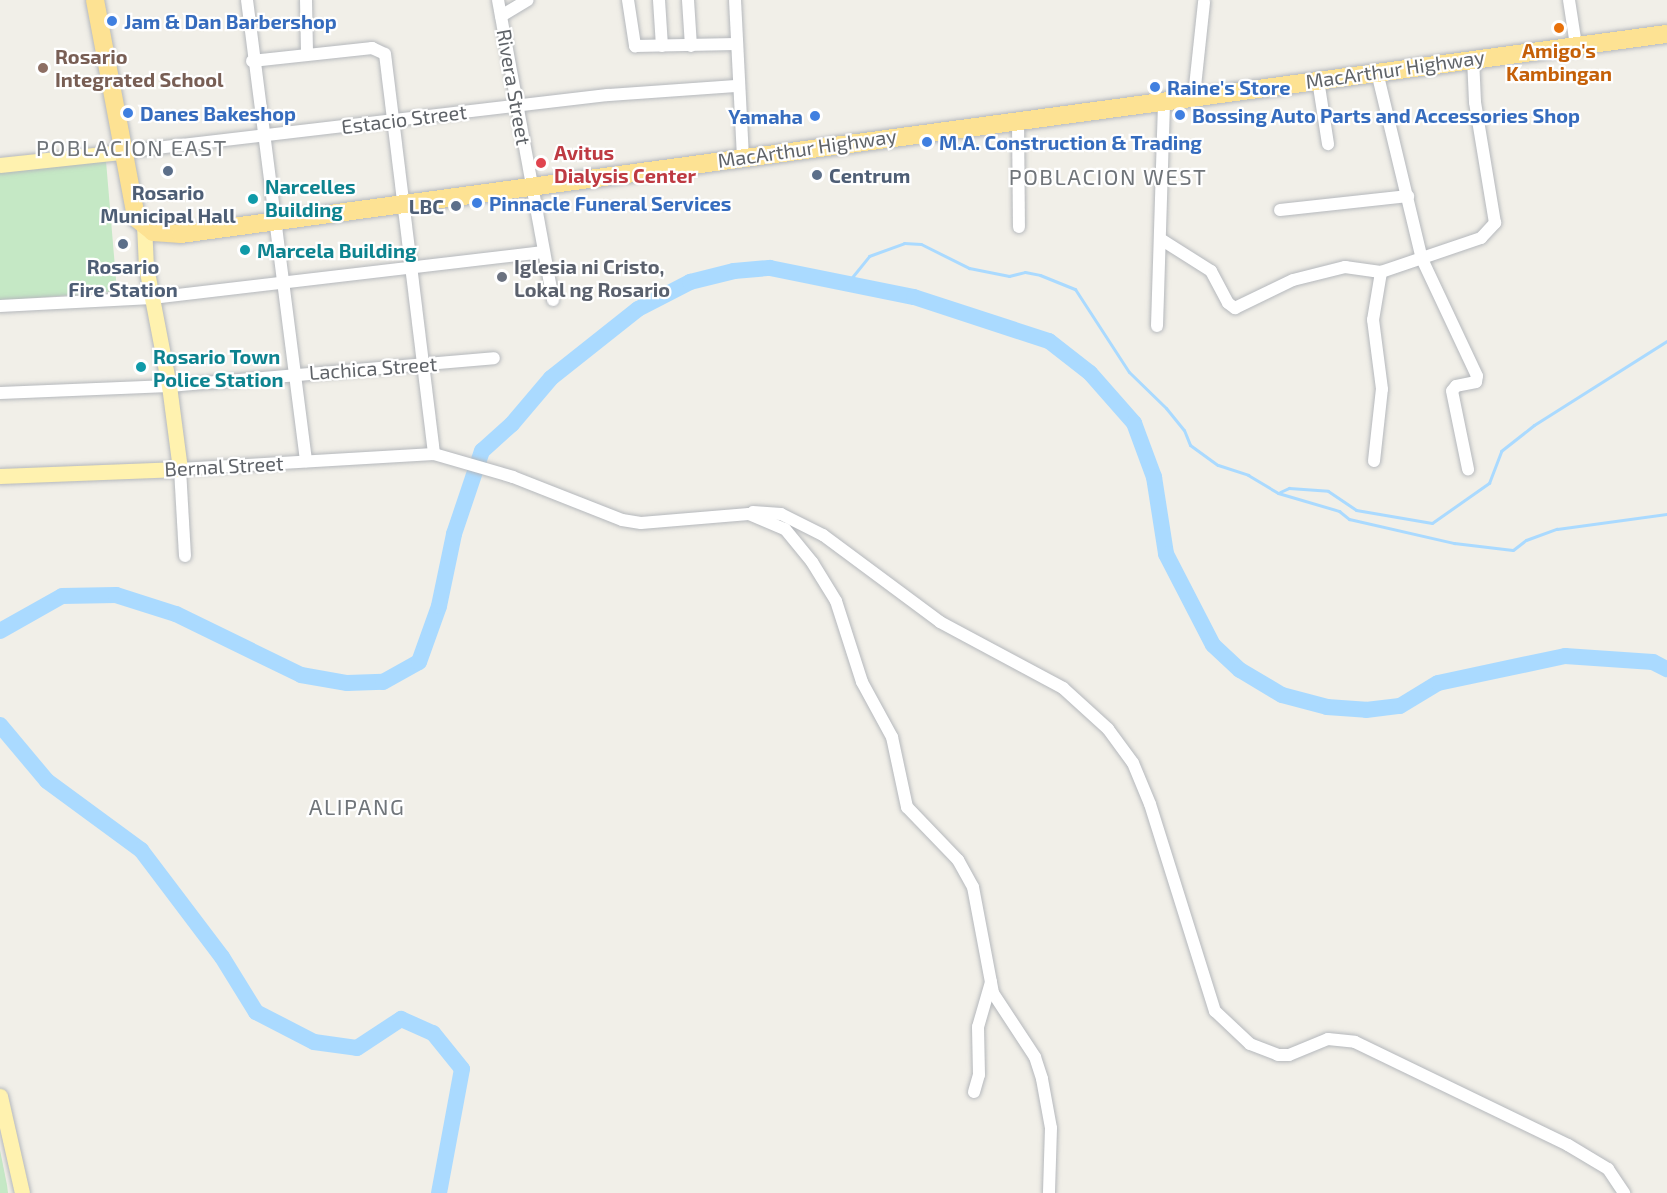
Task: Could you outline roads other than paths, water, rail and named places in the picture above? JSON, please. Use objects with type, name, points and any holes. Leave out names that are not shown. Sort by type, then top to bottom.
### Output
[{"type":"highway","points":[[95,0],[132,206],[136,218],[144,225]]},
{"type":"highway","name":"MacArthur Highway","points":[[144,225],[153,232],[181,234],[1018,119],[1667,34]]},
{"type":"main road","name":"Estacio Street","points":[[0,165],[122,152]]},
{"type":"main road","points":[[144,225],[143,244],[169,386],[180,469]]},
{"type":"main road","name":"Bernal Street","points":[[0,476],[180,469]]},
{"type":"main road","points":[[0,1096],[22,1193]]},
{"type":"street","points":[[247,0],[252,61],[306,461]]},
{"type":"street","points":[[306,0],[307,52]]},
{"type":"street","name":"Rivera Street","points":[[498,0],[532,186],[541,252],[553,300]]},
{"type":"street","points":[[501,16],[528,0]]},
{"type":"street","points":[[628,0],[633,45],[736,44]]},
{"type":"street","points":[[659,0],[662,46]]},
{"type":"street","points":[[688,0],[691,46]]},
{"type":"street","points":[[735,0],[737,86],[743,157]]},
{"type":"street","points":[[1569,0],[1576,45]]},
{"type":"street","points":[[1194,96],[1204,2]]},
{"type":"street","points":[[252,61],[307,52],[372,48],[382,50],[388,62],[434,454]]},
{"type":"street","points":[[1162,240],[1211,270],[1228,303],[1235,308],[1293,280],[1345,267],[1381,273],[1481,238],[1495,223],[1475,102],[1473,58]]},
{"type":"street","points":[[1377,72],[1422,259],[1477,376],[1476,382],[1456,386],[1452,391],[1468,469]]},
{"type":"street","points":[[1318,80],[1328,144]]},
{"type":"street","name":"Estacio Street","points":[[122,152],[516,105],[737,86]]},
{"type":"street","points":[[1158,326],[1164,100]]},
{"type":"street","points":[[1018,119],[1019,227]]},
{"type":"street","points":[[1280,210],[1408,196]]},
{"type":"street","points":[[0,306],[152,298],[541,252]]},
{"type":"street","points":[[1374,462],[1382,388],[1373,320],[1381,273]]},
{"type":"street","name":"Lachica Street","points":[[0,393],[169,386],[494,358]]},
{"type":"street","name":"Bernal Street","points":[[180,469],[434,454],[513,477],[622,520],[641,523],[749,514],[760,510],[774,512],[815,531],[940,622],[1030,667],[1063,688],[1108,729],[1132,764],[1150,804],[1215,1011],[1250,1044],[1278,1055],[1289,1055],[1328,1039],[1355,1042],[1568,1145],[1613,1173],[1624,1193]]},
{"type":"street","points":[[180,469],[185,556]]},
{"type":"street","points":[[749,514],[785,529],[827,583],[862,682],[892,737],[907,807],[958,860],[973,887],[991,982],[1002,1010],[1035,1057],[1042,1080],[1051,1128],[1049,1193]]},
{"type":"street","points":[[974,1092],[979,1075],[978,1027],[991,982]]},
{"type":"waterway","points":[[849,281],[869,256],[904,243],[921,244],[969,268],[1009,276],[1025,272],[1040,275],[1075,289],[1129,372],[1166,408],[1184,430],[1190,445],[1218,465],[1248,475],[1278,493],[1339,511],[1349,519],[1454,543],[1513,550],[1526,540],[1557,529],[1667,514]]},
{"type":"waterway","points":[[0,631],[62,596],[116,595],[176,614],[301,675],[347,683],[383,682],[419,662],[439,606],[454,534],[482,451],[512,424],[551,378],[638,309],[690,282],[734,271],[770,268],[914,297],[1049,341],[1090,373],[1134,423],[1154,477],[1166,554],[1213,645],[1240,670],[1282,695],[1327,707],[1366,710],[1400,706],[1438,683],[1565,656],[1653,662],[1667,669]]},
{"type":"waterway","points":[[1280,492],[1289,488],[1328,491],[1356,510],[1432,523],[1489,483],[1501,451],[1534,425],[1667,341]]},
{"type":"waterway","points":[[0,725],[47,781],[141,850],[222,957],[256,1012],[314,1042],[357,1048],[401,1019],[433,1033],[462,1069],[439,1193]]},
{"type":"place","name":"Jam & Dan Barbershop","points":[[112,21]]},
{"type":"place","name":"Amigo's Kambingan","points":[[1559,28]]},
{"type":"place","name":"Rosario Integrated School","points":[[43,68]]},
{"type":"place","name":"Raine's Store","points":[[1155,87]]},
{"type":"place","name":"Danes Bakeshop","points":[[128,113]]},
{"type":"place","name":"Bossing Auto Parts and Accessories Shop","points":[[1180,115]]},
{"type":"place","name":"Yamaha","points":[[815,116]]},
{"type":"place","name":"M.A. Construction & Trading","points":[[927,142]]},
{"type":"place","name":"Avitus Dialysis Center","points":[[541,163]]},
{"type":"place","name":"Rosario Municipal Hall","points":[[168,171]]},
{"type":"place","name":"Centrum","points":[[817,175]]},
{"type":"place","name":"Narcelles Building","points":[[253,199]]},
{"type":"place","name":"Pinnacle Funeral Services","points":[[477,203]]},
{"type":"place","name":"LBC","points":[[456,206]]},
{"type":"place","name":"Rosario Fire Station","points":[[123,244]]},
{"type":"place","name":"Marcela Building","points":[[245,250]]},
{"type":"place","name":"Iglesia ni Cristo, Lokal ng Rosario","points":[[502,277]]},
{"type":"place","name":"Rosario Town Police Station","points":[[141,367]]},
{"type":"district","name":"POBLACION EAST","points":[[132,148]]},
{"type":"district","name":"POBLACION WEST","points":[[1108,177]]},
{"type":"district","name":"ALIPANG","points":[[357,807]]}]
